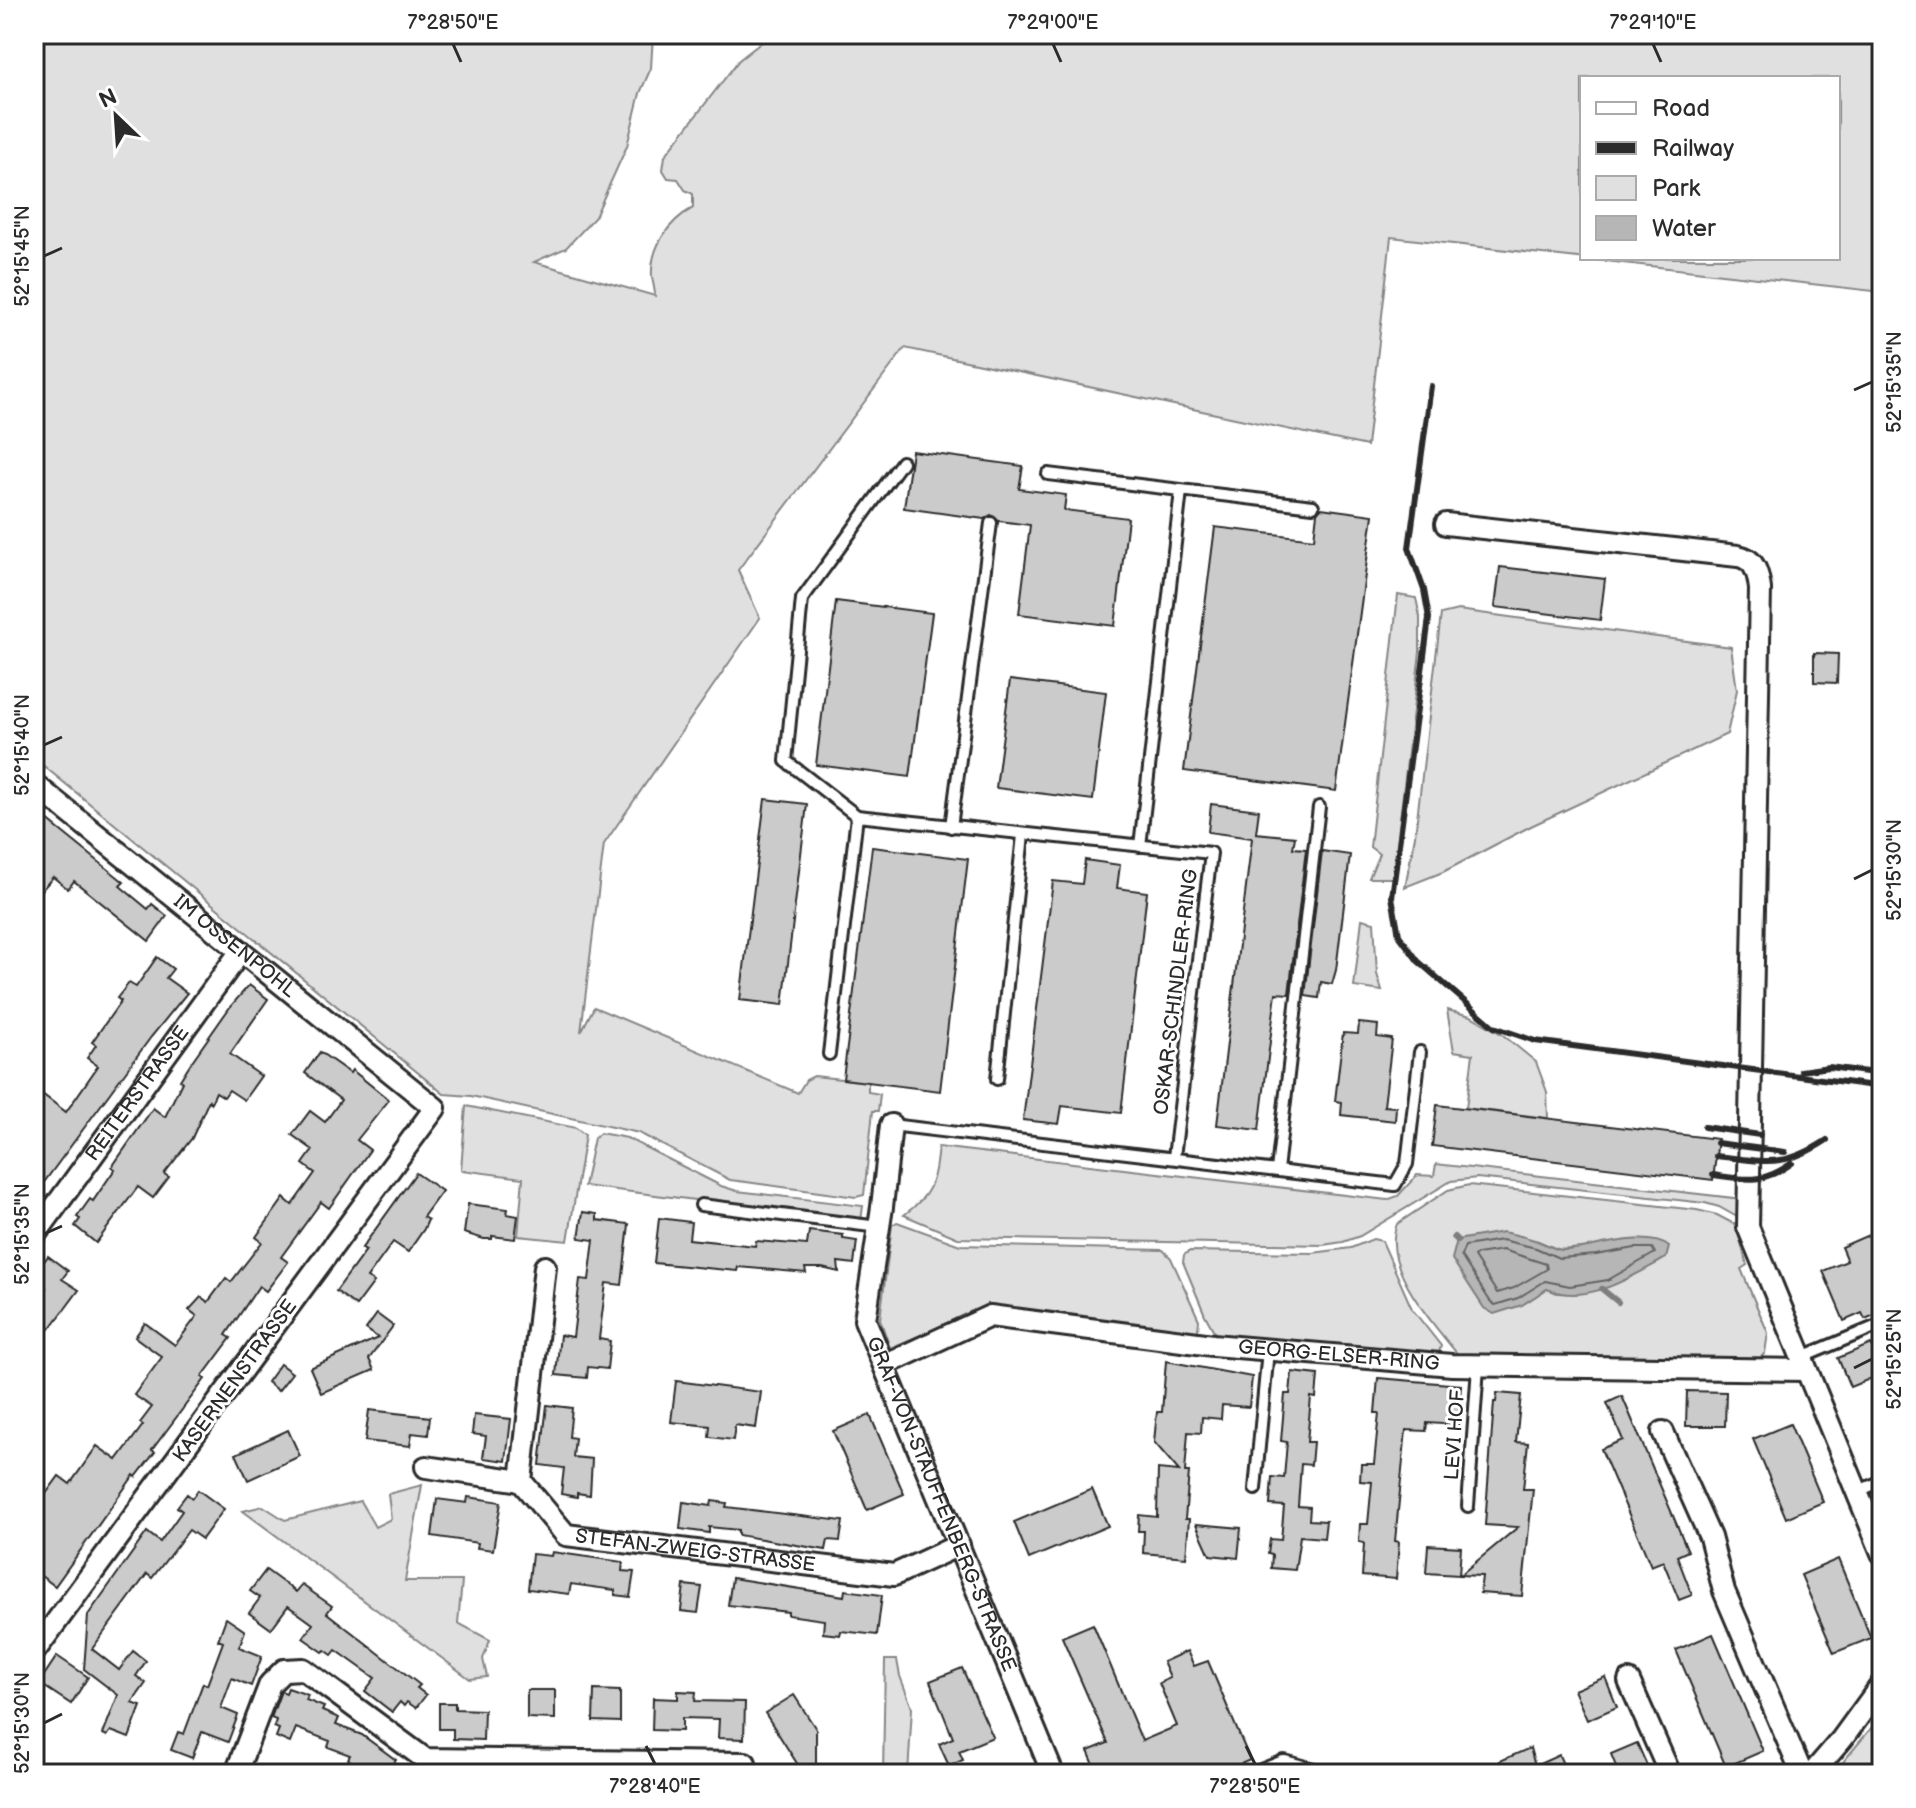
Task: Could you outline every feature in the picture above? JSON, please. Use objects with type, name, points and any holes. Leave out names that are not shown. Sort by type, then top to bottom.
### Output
[{"type":"street","points":[[1446,524],[1738,556],[1746,558],[1756,567],[1760,589],[1748,1227],[1882,1553]]},
{"type":"street","name":"IM OSSENPOHL","points":[[36,790],[435,1108]]},
{"type":"street","name":"REITERSTRASSE","points":[[34,1236],[241,951]]},
{"type":"street","name":"KASERNENSTRASSE","points":[[34,1652],[435,1108]]},
{"type":"street","name":"GRAF-VON-STAUFFENBERG-STRASSE","points":[[891,1125],[865,1320],[1053,1774]]},
{"type":"street","points":[[426,1467],[521,1481],[545,1267]]},
{"type":"street","name":"GEORG-ELSER-RING","points":[[884,1365],[990,1316],[1268,1350],[1478,1367],[1802,1364]]},
{"type":"street","points":[[1663,1432],[1710,1537],[1724,1591],[1802,1774]]},
{"type":"street","name":"STEFAN-ZWEIG-STRASSE","points":[[521,1481],[566,1535],[894,1575],[959,1545]]},
{"type":"street","points":[[238,1774],[270,1684],[284,1670],[303,1669],[425,1759],[745,1763],[745,1774]]},
{"type":"street","points":[[1629,1681],[1670,1774]]},
{"type":"street","points":[[1812,1774],[1882,1684]]},
{"type":"street","points":[[1264,1774],[1284,1766],[1313,1774]]},
{"type":"lane","points":[[829,1054],[857,816],[786,761],[802,599],[902,462]]},
{"type":"lane","points":[[1048,474],[1313,506]]},
{"type":"lane","points":[[1140,846],[1181,491]]},
{"type":"lane","points":[[951,827],[991,523]]},
{"type":"lane","points":[[1277,1170],[1319,807]]},
{"type":"lane","name":"OSKAR-SCHINDLER-RING","points":[[857,816],[1211,853],[1174,1157]]},
{"type":"lane","points":[[997,1079],[1023,835]]},
{"type":"lane","points":[[891,1125],[1395,1185],[1407,1164],[1420,1052]]},
{"type":"lane","points":[[701,1205],[879,1227]]},
{"type":"lane","points":[[1802,1364],[1882,1324]]},
{"type":"lane","points":[[1255,1489],[1268,1350]]},
{"type":"lane","name":"LEVI HOF","points":[[1468,1506],[1478,1367]]},
{"type":"lane","points":[[1856,1492],[1882,1481]]},
{"type":"green space","points":[[34,34],[653,34],[651,68],[640,93],[627,146],[595,217],[566,248],[534,262],[655,296],[652,266],[658,245],[676,220],[693,208],[693,194],[685,190],[678,179],[668,178],[663,170],[665,156],[739,60],[772,34],[1882,34],[1882,292],[1596,260],[1840,260],[1840,76],[1580,76],[1580,258],[1391,237],[1367,446],[905,348],[738,570],[760,618],[604,844],[581,1032],[594,1007],[798,1093],[806,1080],[814,1076],[868,1082],[868,1092],[880,1094],[878,1111],[873,1111],[864,1195],[856,1197],[730,1180],[639,1133],[471,1096],[444,1094],[34,758]]},
{"type":"green space","points":[[1398,595],[1416,598],[1420,617],[1420,652],[1393,878],[1369,878],[1379,854],[1370,847]]},
{"type":"green space","points":[[1458,610],[1731,647],[1737,690],[1727,734],[1531,826],[1443,872],[1405,887],[1415,836],[1441,614]]},
{"type":"green space","points":[[1362,919],[1374,922],[1377,974],[1382,991],[1354,987]]},
{"type":"green space","points":[[1447,1010],[1471,1016],[1503,1035],[1536,1062],[1547,1092],[1548,1118],[1466,1108],[1473,1054],[1454,1051]]},
{"type":"green space","points":[[466,1106],[576,1128],[585,1135],[568,1241],[518,1236],[523,1178],[461,1170]]},
{"type":"green space","points":[[600,1133],[627,1138],[721,1186],[737,1191],[863,1206],[861,1221],[584,1186],[594,1138]]},
{"type":"green space","points":[[938,1147],[1387,1200],[1398,1196],[1417,1175],[1434,1176],[1436,1164],[1742,1199],[1742,1205],[1738,1208],[1737,1217],[1705,1203],[1477,1178],[1451,1181],[1360,1236],[1323,1245],[958,1238],[904,1215],[921,1200],[930,1186]]},
{"type":"green space","points":[[1469,1185],[1697,1210],[1717,1215],[1736,1225],[1747,1265],[1741,1269],[1768,1333],[1765,1353],[1757,1361],[1460,1357],[1413,1295],[1396,1259],[1394,1241],[1397,1224],[1448,1190]],"holes":[[[1538,1241],[1559,1250],[1595,1247],[1557,1293],[1547,1288]]]},
{"type":"green space","points":[[897,1222],[960,1245],[1163,1250],[1171,1258],[1199,1320],[1198,1330],[1195,1333],[989,1307],[890,1348],[880,1319],[892,1225]]},
{"type":"green space","points":[[1373,1239],[1382,1241],[1412,1309],[1441,1346],[1438,1355],[1216,1335],[1183,1262],[1184,1255],[1190,1251],[1313,1253],[1351,1248]]},
{"type":"green space","points":[[422,1485],[405,1581],[462,1581],[458,1623],[490,1640],[483,1659],[487,1677],[470,1679],[243,1511],[263,1506],[285,1520],[360,1501],[375,1527],[391,1519],[388,1494]]},
{"type":"green space","points":[[885,1660],[897,1660],[912,1708],[908,1774],[883,1774]]},
{"type":"green space","points":[[1882,1715],[1882,1774],[1833,1774]]},
{"type":"water","points":[[1503,1232],[1561,1250],[1633,1240],[1659,1242],[1669,1247],[1666,1258],[1608,1287],[1578,1294],[1547,1289],[1522,1305],[1494,1314],[1484,1308],[1452,1259],[1457,1240]]},
{"type":"building","points":[[912,451],[1023,466],[1019,489],[1066,495],[1064,510],[1128,518],[1115,626],[1019,614],[1030,525],[999,521],[991,515],[984,519],[904,508]]},
{"type":"building","points":[[1321,508],[1373,515],[1336,791],[1184,771],[1215,527],[1314,539],[1317,513]]},
{"type":"building","points":[[1500,567],[1605,579],[1600,620],[1495,607]]},
{"type":"building","points":[[836,601],[932,613],[910,777],[816,765]]},
{"type":"building","points":[[1814,653],[1838,654],[1837,683],[1814,682]]},
{"type":"building","points":[[1010,680],[1106,692],[1093,800],[996,788]]},
{"type":"building","points":[[765,799],[807,804],[783,1005],[740,1000]]},
{"type":"building","points":[[1211,804],[1259,810],[1256,833],[1295,837],[1293,848],[1306,849],[1289,994],[1276,993],[1259,1130],[1217,1125],[1252,838],[1208,832]]},
{"type":"building","points":[[46,819],[124,882],[120,886],[148,909],[152,904],[167,916],[149,941],[74,881],[68,889],[53,877],[34,899],[34,834]]},
{"type":"building","points":[[872,847],[968,859],[940,1091],[843,1079]]},
{"type":"building","points":[[1322,851],[1350,855],[1336,970],[1332,984],[1321,982],[1319,998],[1305,996]]},
{"type":"building","points":[[1085,860],[1120,865],[1117,888],[1147,892],[1121,1113],[1062,1106],[1059,1124],[1023,1120],[1053,881],[1082,884]]},
{"type":"building","points":[[157,957],[173,969],[166,978],[187,993],[34,1196],[34,1105],[42,1094],[66,1112],[98,1066],[87,1058],[96,1045],[92,1042],[121,1001],[117,998],[129,983],[136,987]]},
{"type":"building","points":[[249,985],[268,999],[230,1054],[261,1076],[244,1100],[229,1090],[224,1097],[216,1092],[211,1103],[209,1100],[192,1138],[164,1174],[169,1177],[153,1198],[138,1187],[96,1243],[75,1226],[80,1219],[77,1217],[90,1199],[93,1201],[115,1169],[112,1167],[153,1108],[165,1117],[190,1064]]},
{"type":"building","points":[[1359,1023],[1378,1025],[1377,1037],[1392,1039],[1384,1106],[1396,1107],[1395,1121],[1341,1115],[1342,1102],[1335,1101],[1343,1033],[1358,1034]]},
{"type":"building","points":[[320,1052],[350,1073],[352,1070],[389,1100],[357,1140],[370,1150],[329,1208],[321,1202],[281,1257],[288,1262],[266,1291],[259,1286],[226,1335],[231,1338],[202,1377],[205,1379],[55,1586],[34,1571],[34,1510],[59,1476],[70,1484],[97,1446],[117,1460],[143,1425],[140,1423],[152,1407],[134,1395],[162,1357],[135,1337],[145,1323],[175,1345],[197,1316],[189,1310],[201,1297],[208,1302],[226,1278],[231,1282],[262,1242],[256,1237],[284,1198],[292,1205],[315,1173],[303,1164],[313,1150],[292,1135],[310,1111],[325,1122],[341,1100],[305,1073]]},
{"type":"building","points":[[1437,1105],[1718,1139],[1713,1180],[1432,1146]]},
{"type":"building","points":[[416,1173],[442,1191],[423,1217],[428,1220],[408,1252],[393,1242],[367,1278],[374,1282],[356,1306],[336,1291],[366,1250],[362,1248]]},
{"type":"building","points":[[468,1204],[508,1209],[507,1214],[518,1216],[515,1239],[492,1236],[492,1239],[484,1239],[464,1233]]},
{"type":"building","points":[[583,1212],[597,1214],[597,1220],[629,1224],[622,1285],[606,1283],[599,1339],[610,1341],[607,1369],[588,1367],[587,1378],[556,1375],[560,1335],[573,1337],[580,1279],[589,1280],[594,1240],[579,1238]]},
{"type":"building","points":[[659,1218],[691,1222],[689,1239],[755,1246],[756,1241],[807,1245],[809,1231],[843,1235],[843,1239],[857,1241],[854,1264],[838,1262],[839,1272],[805,1268],[806,1273],[738,1267],[737,1271],[654,1263]]},
{"type":"building","points":[[1882,1229],[1882,1312],[1865,1319],[1862,1313],[1844,1321],[1823,1271],[1847,1261],[1841,1247]]},
{"type":"building","points":[[48,1256],[68,1271],[62,1279],[79,1290],[50,1329],[34,1318],[34,1300],[46,1288],[34,1279],[34,1275]]},
{"type":"building","points":[[377,1314],[393,1326],[369,1359],[374,1370],[321,1393],[310,1368],[378,1338],[366,1329]]},
{"type":"building","points":[[1871,1344],[1876,1355],[1882,1352],[1882,1374],[1850,1387],[1838,1358]]},
{"type":"building","points":[[1166,1361],[1252,1377],[1249,1407],[1222,1405],[1221,1419],[1202,1417],[1201,1433],[1188,1432],[1186,1557],[1143,1553],[1144,1531],[1138,1531],[1139,1515],[1157,1517],[1158,1469],[1179,1471],[1154,1442],[1157,1412],[1162,1412]]},
{"type":"building","points":[[280,1364],[292,1373],[278,1391],[267,1382]]},
{"type":"building","points":[[1292,1372],[1318,1375],[1316,1398],[1311,1397],[1307,1442],[1313,1442],[1311,1465],[1301,1464],[1298,1506],[1310,1507],[1309,1520],[1326,1521],[1324,1538],[1300,1536],[1295,1570],[1271,1568],[1272,1555],[1268,1554],[1270,1539],[1281,1540],[1284,1506],[1270,1505],[1272,1477],[1284,1478],[1287,1442],[1281,1441],[1285,1394],[1290,1394]]},
{"type":"building","points":[[1378,1378],[1461,1385],[1458,1425],[1427,1423],[1426,1431],[1406,1430],[1395,1541],[1399,1542],[1396,1579],[1362,1576],[1364,1543],[1359,1542],[1360,1524],[1368,1524],[1372,1482],[1360,1481],[1361,1464],[1374,1464],[1379,1413],[1375,1413]]},
{"type":"building","points":[[676,1381],[761,1392],[756,1428],[735,1425],[733,1440],[709,1437],[710,1426],[671,1422]]},
{"type":"building","points":[[1687,1391],[1726,1392],[1725,1426],[1686,1426]]},
{"type":"building","points":[[1497,1393],[1521,1395],[1516,1442],[1528,1443],[1523,1489],[1533,1489],[1522,1596],[1480,1593],[1482,1576],[1460,1575],[1518,1527],[1485,1525]]},
{"type":"building","points":[[1622,1396],[1688,1551],[1677,1556],[1692,1595],[1679,1600],[1663,1561],[1651,1566],[1601,1449],[1623,1440],[1607,1403]]},
{"type":"building","points":[[547,1405],[572,1408],[569,1437],[575,1438],[573,1457],[592,1459],[590,1495],[577,1493],[577,1497],[561,1494],[564,1468],[540,1465]]},
{"type":"building","points":[[369,1410],[430,1417],[428,1435],[412,1433],[410,1446],[365,1441]]},
{"type":"building","points":[[474,1415],[511,1419],[506,1461],[483,1458],[486,1436],[472,1434]]},
{"type":"building","points":[[870,1415],[904,1494],[867,1510],[833,1431]]},
{"type":"building","points":[[1790,1424],[1823,1502],[1786,1518],[1753,1439]]},
{"type":"building","points":[[288,1430],[300,1456],[248,1480],[236,1454]]},
{"type":"building","points":[[1092,1489],[1108,1526],[1029,1559],[1014,1522]]},
{"type":"building","points":[[198,1490],[224,1509],[202,1539],[189,1530],[152,1578],[147,1574],[92,1649],[119,1670],[133,1651],[146,1661],[136,1676],[146,1683],[132,1703],[141,1706],[129,1738],[111,1731],[107,1736],[103,1734],[118,1695],[84,1669],[88,1615],[147,1532],[160,1542],[182,1511],[177,1507],[187,1494],[192,1498]]},
{"type":"building","points":[[468,1497],[501,1502],[493,1550],[477,1548],[478,1543],[432,1536],[437,1499],[467,1503]]},
{"type":"building","points":[[712,1501],[727,1503],[726,1507],[843,1521],[840,1541],[828,1540],[826,1550],[738,1535],[738,1530],[709,1527],[709,1533],[680,1529],[683,1502],[711,1506]]},
{"type":"building","points":[[1196,1524],[1241,1528],[1238,1558],[1210,1555]]},
{"type":"building","points":[[1428,1545],[1461,1547],[1459,1575],[1426,1573]]},
{"type":"building","points":[[552,1552],[623,1562],[622,1571],[634,1572],[630,1597],[615,1595],[615,1590],[571,1584],[569,1594],[528,1589],[532,1554],[551,1556]]},
{"type":"building","points":[[1838,1559],[1871,1638],[1834,1653],[1801,1575]]},
{"type":"building","points":[[266,1570],[296,1592],[302,1585],[332,1606],[327,1613],[420,1685],[417,1688],[426,1695],[416,1708],[407,1702],[404,1706],[400,1702],[392,1712],[365,1691],[375,1678],[336,1650],[332,1655],[325,1650],[323,1652],[303,1638],[313,1624],[288,1606],[271,1629],[249,1613],[260,1598],[250,1591]]},
{"type":"building","points":[[732,1578],[844,1596],[845,1590],[882,1595],[877,1635],[841,1631],[840,1635],[823,1633],[824,1620],[728,1605]]},
{"type":"building","points":[[684,1585],[702,1587],[698,1613],[681,1611]]},
{"type":"building","points":[[226,1618],[245,1631],[239,1647],[262,1656],[251,1686],[232,1678],[221,1708],[238,1715],[228,1742],[202,1732],[192,1758],[171,1750],[178,1732],[184,1734],[203,1683],[207,1685],[223,1642],[218,1640]]},
{"type":"building","points":[[1093,1624],[1142,1741],[1177,1726],[1159,1683],[1170,1678],[1163,1662],[1187,1651],[1194,1666],[1208,1661],[1250,1760],[1218,1774],[1098,1774],[1088,1751],[1108,1743],[1062,1637]]},
{"type":"building","points":[[1713,1634],[1763,1751],[1726,1767],[1676,1650]]},
{"type":"building","points":[[57,1656],[88,1677],[71,1704],[39,1683]]},
{"type":"building","points":[[962,1668],[993,1737],[959,1751],[963,1760],[949,1766],[939,1744],[953,1738],[930,1681]]},
{"type":"building","points":[[1605,1677],[1617,1707],[1587,1720],[1574,1690]]},
{"type":"building","points":[[288,1688],[308,1695],[306,1700],[324,1707],[322,1711],[339,1718],[336,1725],[362,1735],[396,1760],[386,1774],[369,1774],[348,1759],[350,1755],[328,1747],[330,1741],[296,1728],[290,1743],[276,1737],[279,1729],[274,1727],[276,1720],[271,1718],[281,1691],[286,1693]]},
{"type":"building","points":[[527,1690],[555,1690],[555,1719],[527,1718]]},
{"type":"building","points":[[594,1690],[620,1691],[620,1722],[593,1721]]},
{"type":"building","points":[[678,1691],[696,1692],[695,1701],[745,1702],[744,1739],[718,1738],[719,1719],[682,1718],[682,1731],[652,1730],[653,1698],[678,1699]]},
{"type":"building","points":[[794,1695],[816,1729],[816,1768],[800,1768],[765,1713]]},
{"type":"building","points":[[439,1703],[455,1703],[455,1709],[484,1710],[483,1740],[453,1739],[453,1729],[439,1729]]},
{"type":"building","points":[[1637,1743],[1649,1770],[1640,1774],[1619,1774],[1611,1754]]},
{"type":"building","points":[[1530,1748],[1535,1766],[1559,1755],[1567,1774],[1506,1774],[1500,1761]]},
{"type":"waterway","points":[[1454,1237],[1457,1240]]},
{"type":"waterway","points":[[1602,1289],[1618,1302]]},
{"type":"railway","points":[[1431,386],[1409,548],[1424,590],[1429,618],[1392,897],[1399,935],[1418,961],[1494,1027],[1535,1041],[1882,1087]]},
{"type":"railway","points":[[1801,1071],[1829,1067],[1882,1074]]},
{"type":"railway","points":[[1704,1127],[1760,1135]]},
{"type":"railway","points":[[1716,1156],[1773,1161],[1798,1155],[1827,1140]]},
{"type":"railway","points":[[1717,1143],[1785,1152]]},
{"type":"railway","points":[[1713,1175],[1754,1179],[1782,1170],[1792,1163]]}]
